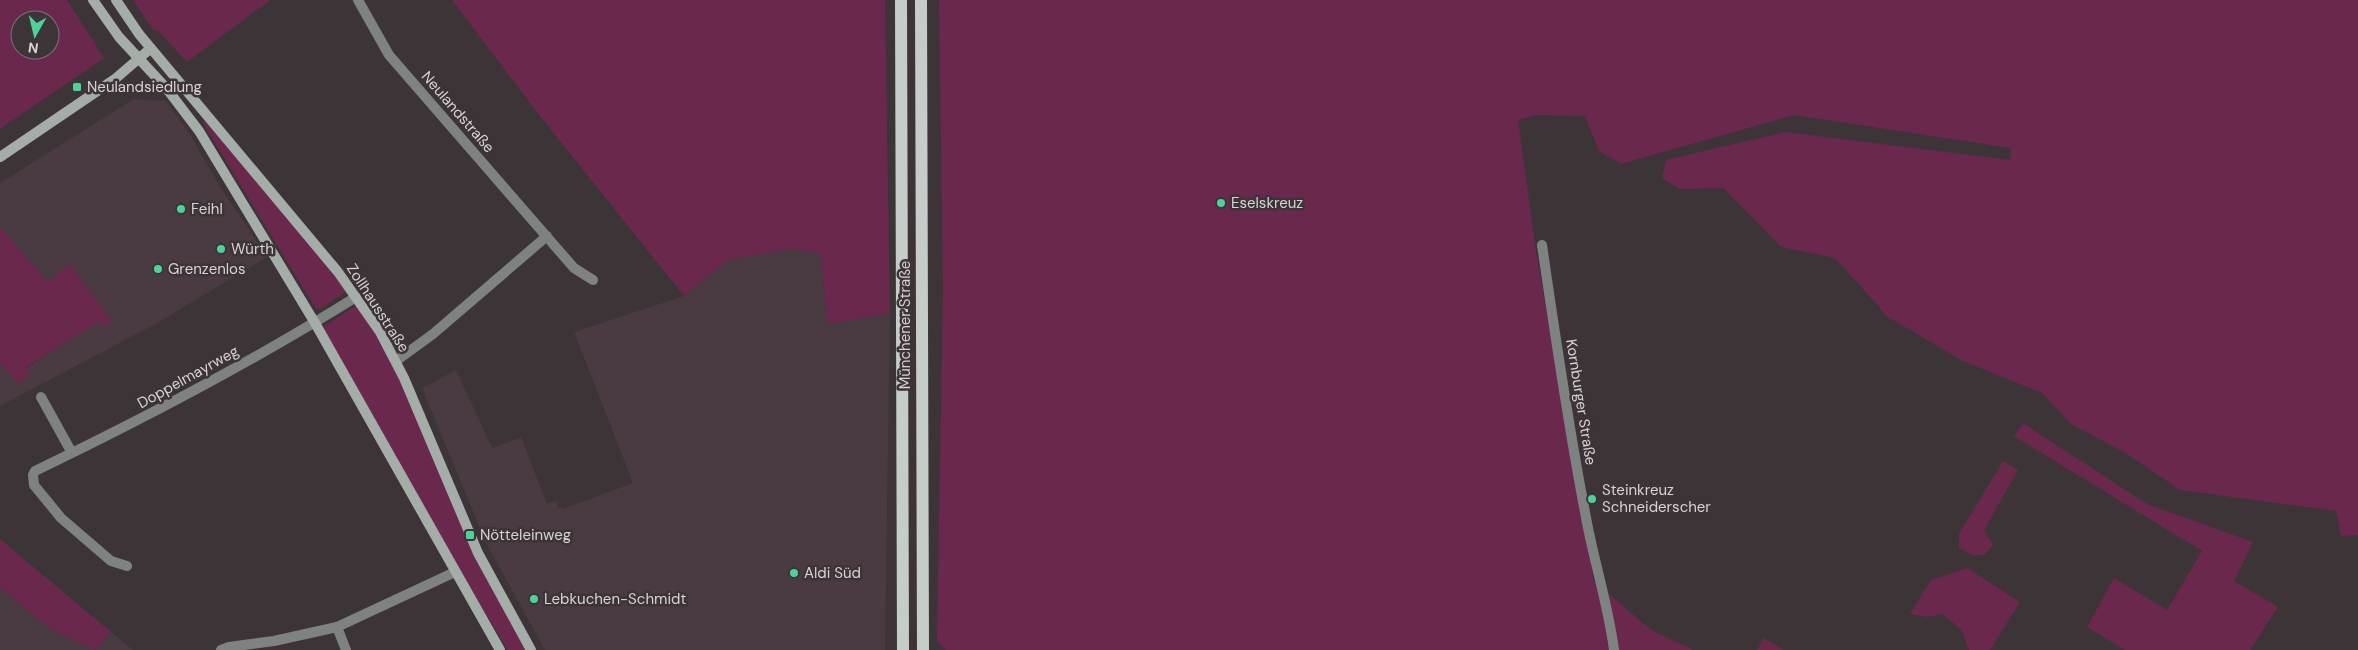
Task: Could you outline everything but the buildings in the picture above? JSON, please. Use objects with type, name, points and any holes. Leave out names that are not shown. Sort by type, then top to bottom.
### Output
[{"type":"main road","points":[[93,0],[119,37],[167,89],[192,122],[315,323],[500,650]]},
{"type":"main road","name":"Zollhausstraße","points":[[116,0],[151,48],[268,187],[356,297],[396,361],[478,552],[531,650]]},
{"type":"main road","name":"Münchener Straße","points":[[901,0],[903,650]]},
{"type":"main road","name":"Münchener Straße","points":[[921,0],[923,650]]},
{"type":"main road","points":[[0,157],[116,80],[151,48]]},
{"type":"main road","points":[[192,122],[204,112]]},
{"type":"street","name":"Neulandstraße","points":[[358,0],[389,55],[574,268],[593,280]]},
{"type":"street","points":[[396,361],[433,334],[547,236]]},
{"type":"street","name":"Kornburger Straße","points":[[1542,246],[1572,443],[1614,650]]},
{"type":"street","name":"Doppelmayrweg","points":[[127,566],[111,561],[61,518],[34,485],[32,475],[35,471],[170,405],[315,323],[356,297]]},
{"type":"street","points":[[41,397],[72,453]]},
{"type":"street","points":[[221,650],[337,627],[455,572]]},
{"type":"street","points":[[337,627],[346,650]]},
{"type":"shaded area","points":[[0,0],[67,0],[104,58],[0,129]]},
{"type":"shaded area","points":[[133,0],[270,0],[187,62],[157,30],[153,30]]},
{"type":"shaded area","points":[[452,0],[885,0],[890,313],[827,324],[821,253],[789,249],[728,260],[684,296],[536,111]]},
{"type":"shaded area","points":[[939,0],[2358,0],[2358,535],[2341,536],[2336,511],[2180,490],[2124,452],[2071,424],[2042,393],[1963,361],[1888,317],[1835,258],[1781,247],[1723,188],[1680,189],[1662,178],[1666,160],[1785,132],[2010,160],[2011,148],[1794,115],[1621,164],[1599,151],[1585,116],[1536,115],[1518,120],[1536,252],[1594,581],[1651,630],[1693,650],[946,650],[937,641],[943,290]]},
{"type":"shaded area","points":[[134,99],[166,101],[189,133],[217,182],[267,257],[159,322],[0,406],[0,363],[19,384],[30,375],[26,368],[100,320],[112,320],[69,264],[48,282],[0,227],[0,183]]},
{"type":"shaded area","points":[[205,121],[346,287],[345,293],[321,308],[316,309],[203,123]]},
{"type":"shaded area","points":[[0,227],[48,282],[69,264],[112,320],[104,327],[100,321],[26,367],[30,375],[19,384],[0,363]]},
{"type":"shaded area","points":[[789,249],[821,253],[827,324],[890,313],[885,650],[545,650],[486,543],[422,388],[456,370],[492,448],[521,437],[547,504],[556,501],[558,507],[563,509],[633,483],[574,332],[684,296],[728,260]]},
{"type":"shaded area","points":[[354,307],[361,307],[376,328],[528,650],[508,650],[457,567],[323,327]]},
{"type":"shaded area","points":[[2023,423],[2147,504],[2253,542],[2234,581],[2278,607],[2250,650],[2125,650],[2087,627],[2114,578],[2167,610],[2202,551],[2014,436]]},
{"type":"shaded area","points":[[2003,461],[2018,470],[1984,530],[1993,545],[1984,555],[1972,555],[1959,548],[1959,534]]},
{"type":"shaded area","points":[[0,539],[111,632],[95,650],[49,628],[0,587]]},
{"type":"shaded area","points":[[1967,568],[2020,602],[1990,650],[1969,650],[1961,629],[1942,614],[1928,617],[1910,614],[1931,580]]},
{"type":"shaded area","points":[[0,587],[49,628],[95,650],[0,650]]},
{"type":"shaded area","points":[[111,632],[133,650],[95,650]]},
{"type":"shaded area","points":[[1764,638],[1783,650],[1757,650]]},
{"type":"place","name":"Neulandsiedlung","points":[[77,87]]},
{"type":"place","name":"Eselskreuz","points":[[1221,203]]},
{"type":"place","name":"Feihl","points":[[181,209]]},
{"type":"place","name":"Würth","points":[[221,249]]},
{"type":"place","name":"Grenzenlos","points":[[158,269]]},
{"type":"place","name":"Steinkreuz Schneiderscher","points":[[1592,499]]},
{"type":"place","name":"Nötteleinweg","points":[[470,535]]},
{"type":"place","name":"Aldi Süd","points":[[794,573]]},
{"type":"place","name":"Lebkuchen-Schmidt","points":[[534,599]]}]
